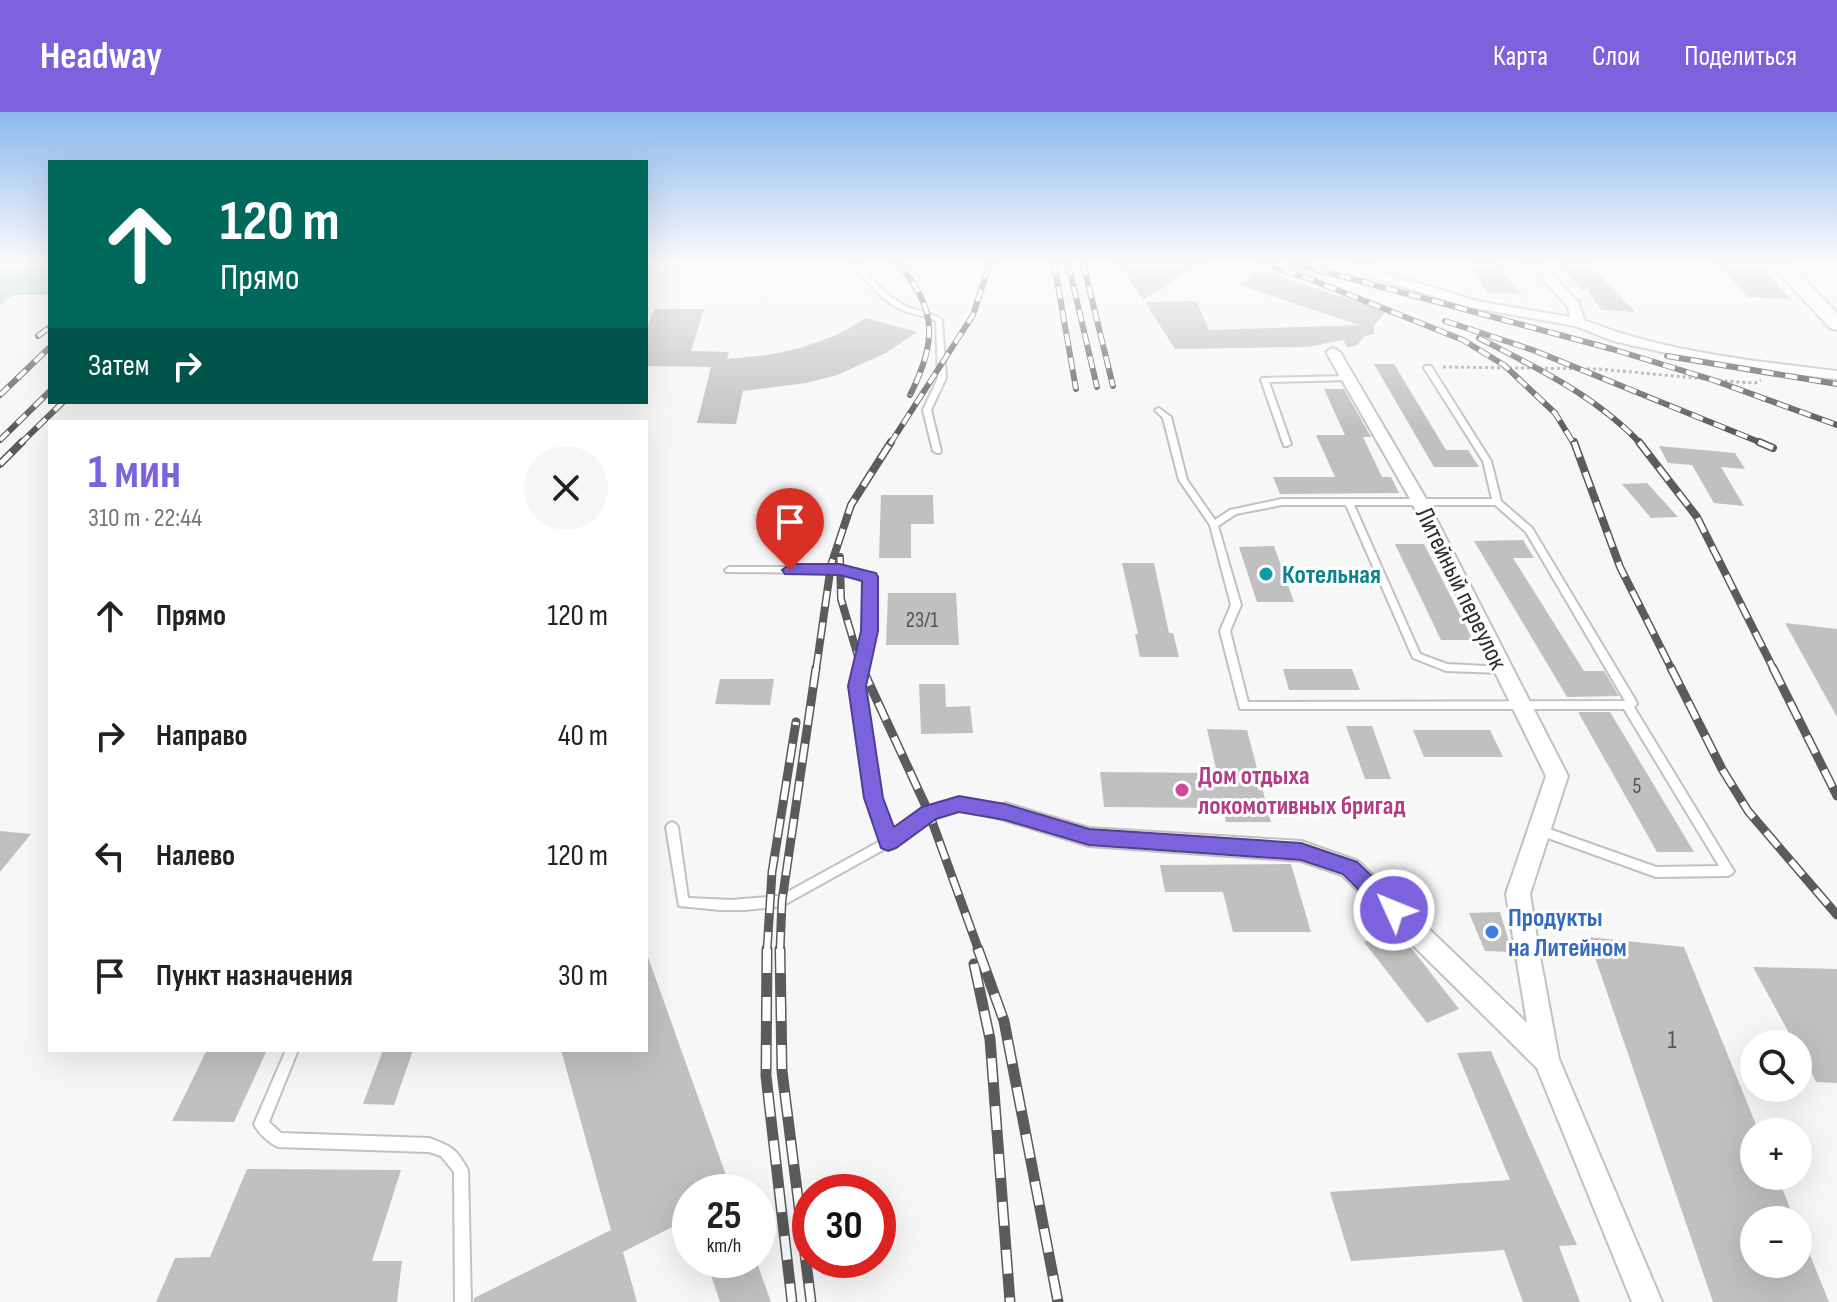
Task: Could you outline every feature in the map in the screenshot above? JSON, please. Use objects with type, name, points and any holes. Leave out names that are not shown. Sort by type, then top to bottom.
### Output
[{"type":"street","points":[[1553,319],[1578,322],[1618,338],[1671,350],[1837,375]]},
{"type":"street","name":"Литейный переулок","points":[[1333,352],[1420,503],[1557,776],[1518,894],[1546,1059]]},
{"type":"street","points":[[1005,812],[1089,837],[1301,851],[1350,868],[1546,1059],[1647,1302]]},
{"type":"lane","points":[[937,319],[942,378],[927,410],[937,451]]},
{"type":"lane","points":[[1159,410],[1167,417],[1183,480],[1214,525],[1236,605],[1225,631],[1244,706],[1632,704],[1529,530],[1497,502],[1487,461],[1428,368]]},
{"type":"lane","points":[[1287,444],[1265,380],[1348,378]]},
{"type":"lane","points":[[1214,525],[1233,512],[1282,502],[1497,502]]},
{"type":"lane","points":[[1349,502],[1416,656],[1446,667],[1502,669]]},
{"type":"lane","points":[[729,570],[840,570],[870,577],[869,631],[857,686],[874,798],[888,842]]},
{"type":"lane","points":[[1538,830],[1656,872],[1728,871],[1627,705]]},
{"type":"lane","points":[[672,827],[683,902],[705,905],[782,901],[888,842],[929,813],[959,804],[1005,812]]},
{"type":"lane","points":[[291,1052],[261,1124],[278,1140],[429,1145],[446,1151],[461,1170],[463,1302]]},
{"type":"path","points":[[1428,368],[1506,366],[1622,370],[1692,380],[1755,383],[1784,369]]},
{"type":"building","points":[[651,319],[701,319],[691,351],[729,352],[727,359],[800,348],[837,335],[865,319],[917,332],[886,353],[837,375],[806,383],[743,391],[736,424],[697,423],[711,367],[648,366]]},
{"type":"building","points":[[1156,319],[1204,319],[1209,330],[1359,325],[1340,319],[1380,319],[1374,326],[1374,334],[1365,336],[1356,346],[1347,347],[1343,340],[1308,347],[1175,349]]},
{"type":"building","points":[[1374,364],[1394,364],[1446,450],[1468,450],[1479,467],[1434,467]]},
{"type":"building","points":[[1324,389],[1344,389],[1371,437],[1363,437],[1382,477],[1391,477],[1399,493],[1280,494],[1273,477],[1335,477],[1316,435],[1345,435]]},
{"type":"building","points":[[1659,446],[1735,453],[1745,469],[1721,467],[1744,506],[1714,503],[1692,465],[1668,463]]},
{"type":"building","points":[[1647,483],[1678,517],[1651,518],[1622,484]]},
{"type":"building","points":[[881,495],[933,495],[934,524],[911,524],[911,558],[879,558]]},
{"type":"building","points":[[1523,540],[1534,558],[1513,558],[1584,671],[1604,671],[1619,696],[1567,697],[1474,541]]},
{"type":"building","points":[[1395,544],[1424,544],[1473,640],[1441,640]]},
{"type":"building","name":"Котельная","points":[[1274,546],[1294,602],[1257,602],[1239,547]]},
{"type":"building","points":[[1122,563],[1154,563],[1169,633],[1173,633],[1179,657],[1140,657]]},
{"type":"building","points":[[888,593],[956,593],[959,645],[886,645]]},
{"type":"building","points":[[1785,623],[1837,629],[1837,717]]},
{"type":"building","points":[[1283,669],[1352,669],[1360,690],[1289,690]]},
{"type":"building","points":[[720,679],[774,679],[770,705],[715,704]]},
{"type":"building","points":[[919,684],[945,684],[946,707],[970,706],[973,733],[921,734]]},
{"type":"building","points":[[1578,712],[1610,712],[1694,852],[1657,852]]},
{"type":"building","points":[[1346,726],[1372,726],[1391,779],[1365,779]]},
{"type":"building","name":"Дом отдыха локомотивных бригад","points":[[1207,729],[1247,730],[1271,822],[1226,822],[1223,808],[1104,807],[1100,772],[1217,773]]},
{"type":"building","points":[[1413,730],[1490,730],[1503,757],[1424,757]]},
{"type":"building","points":[[0,831],[31,834],[0,872]]},
{"type":"building","points":[[1291,864],[1311,932],[1233,932],[1223,892],[1165,892],[1160,865]]},
{"type":"building","name":"Продукты на Литейном","points":[[1500,912],[1512,952],[1485,951],[1469,913]]},
{"type":"building","points":[[1393,930],[1409,945],[1459,1009],[1427,1023],[1364,942]]},
{"type":"building","points":[[1588,937],[1684,947],[1740,1085],[1740,1102],[1747,1102],[1753,1118],[1740,1118],[1740,1190],[1783,1190],[1789,1206],[1740,1206],[1740,1278],[1812,1278],[1812,1260],[1829,1302],[1713,1302]]},
{"type":"building","points":[[648,957],[726,1174],[672,1174],[672,1227],[623,1252],[637,1302],[474,1302],[474,1298],[611,1230],[562,1052],[648,1052]]},
{"type":"building","points":[[1753,967],[1837,969],[1837,1083],[1816,1082],[1812,1074],[1812,1030],[1787,1030]]},
{"type":"building","points":[[1491,1051],[1577,1245],[1559,1246],[1580,1302],[1523,1302],[1504,1250],[1351,1261],[1330,1192],[1510,1180],[1457,1053]]},
{"type":"building","points":[[206,1052],[266,1052],[234,1122],[172,1121]]},
{"type":"building","points":[[382,1052],[412,1052],[394,1105],[363,1104]]},
{"type":"building","points":[[247,1169],[401,1170],[372,1261],[402,1261],[397,1302],[156,1302],[175,1258],[210,1257]]},
{"type":"building","points":[[712,1278],[762,1278],[771,1302],[720,1302]]},
{"type":"railway","points":[[910,395],[929,342],[928,319]]},
{"type":"railway","points":[[890,444],[971,319]]},
{"type":"railway","points":[[1064,319],[1076,389]]},
{"type":"railway","points":[[1081,319],[1097,387]]},
{"type":"railway","points":[[1097,319],[1113,386]]},
{"type":"railway","points":[[1409,319],[1463,340],[1504,365],[1555,413],[1574,444]]},
{"type":"railway","points":[[1499,319],[1713,380],[1837,425]]},
{"type":"railway","points":[[1445,321],[1533,350],[1764,444]]},
{"type":"railway","points":[[38,336],[48,328]]},
{"type":"railway","points":[[1479,338],[1585,397],[1639,442]]},
{"type":"railway","points":[[0,395],[48,349]]},
{"type":"railway","points":[[1667,356],[1837,384]]},
{"type":"railway","points":[[0,440],[48,393]]},
{"type":"railway","points":[[20,444],[61,404]]},
{"type":"railway","points":[[816,670],[831,565],[851,505],[891,442]]},
{"type":"railway","points":[[1574,442],[1620,567],[1672,670]]},
{"type":"railway","points":[[1639,442],[1697,517],[1774,670]]},
{"type":"railway","points":[[1759,442],[1773,448]]},
{"type":"railway","points":[[0,464],[20,444]]},
{"type":"railway","points":[[840,557],[841,599],[862,670]]},
{"type":"railway","points":[[780,950],[782,901],[816,668]]},
{"type":"railway","points":[[862,668],[929,813],[979,951]]},
{"type":"railway","points":[[1671,668],[1722,769],[1748,811],[1837,915]]},
{"type":"railway","points":[[1774,670],[1837,796]]},
{"type":"railway","points":[[767,951],[772,872],[796,722]]},
{"type":"railway","points":[[767,949],[766,1076],[792,1302]]},
{"type":"railway","points":[[978,949],[1004,1021],[1058,1302]]},
{"type":"railway","points":[[780,950],[782,1071],[811,1302]]},
{"type":"railway","points":[[974,964],[990,1039],[1010,1302]]},
{"type":"place","name":"Котельная","points":[[1266,574]]},
{"type":"place","name":"Дом отдыха локомотивных бригад","points":[[1182,790]]},
{"type":"place","name":"Продукты на Литейном","points":[[1492,932]]},
{"type":"route","points":[[790,570],[840,570],[870,577],[869,631],[857,686],[874,798],[888,842],[929,813],[959,804],[1005,812],[1089,837],[1301,851],[1350,868],[1394,910]]}]
